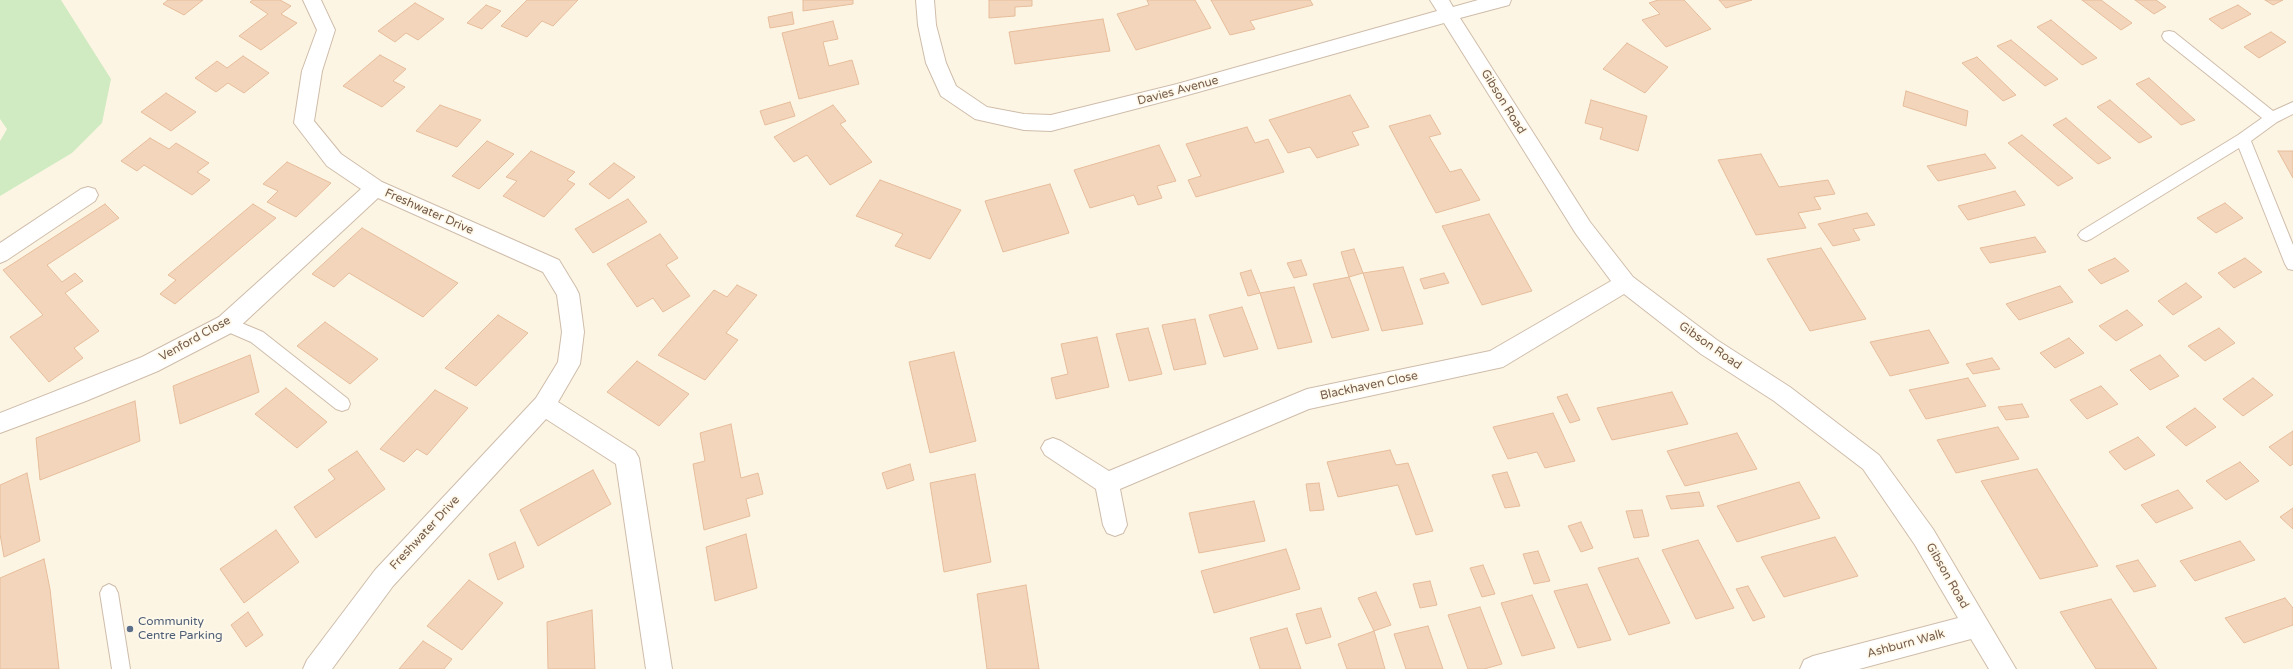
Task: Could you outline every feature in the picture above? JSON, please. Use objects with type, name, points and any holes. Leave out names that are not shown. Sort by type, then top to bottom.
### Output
[{"type":"street","name":"Freshwater Drive","points":[[312,0],[326,30],[312,71],[304,122],[334,160],[375,188],[551,266],[568,294],[573,332],[569,364],[544,405],[384,578],[316,669]]},
{"type":"street","name":"Davies Avenue","points":[[925,0],[927,25],[936,63],[948,91],[982,114],[1024,122],[1051,123],[1084,116],[1444,8],[1502,0]]},
{"type":"street","name":"Gibson Road","points":[[1444,8],[1583,228],[1625,283],[1709,348],[1782,394],[1835,433],[1870,462],[1924,536],[2002,669]]},
{"type":"street","name":"Venford Close","points":[[0,423],[78,394],[142,367],[227,324],[375,188]]},
{"type":"street","points":[[0,254],[88,195]]},
{"type":"street","name":"Blackhaven Close","points":[[1107,483],[1307,399],[1495,360],[1625,283]]},
{"type":"street","points":[[544,405],[627,458],[659,669]]},
{"type":"street","points":[[1054,448],[1107,483],[1115,525]]},
{"type":"street","name":"Ashburn Walk","points":[[1813,669],[1976,625]]},
{"type":"lane","points":[[2169,36],[2272,118]]},
{"type":"lane","points":[[2086,235],[2243,139],[2272,118],[2293,107]]},
{"type":"lane","points":[[2243,139],[2293,264]]},
{"type":"lane","points":[[227,324],[257,337],[342,404]]},
{"type":"lane","points":[[109,593],[121,669]]},
{"type":"green space","points":[[0,0],[61,0],[111,79],[102,123],[72,153],[0,196],[0,141],[7,129],[0,119]]},
{"type":"building","points":[[168,0],[203,0],[184,15],[163,4]]},
{"type":"building","points":[[253,0],[280,0],[291,6],[281,14],[297,23],[261,50],[239,36],[268,14],[250,2]]},
{"type":"building","points":[[527,0],[578,0],[553,26],[542,21],[527,37],[501,26]]},
{"type":"building","points":[[803,0],[853,0],[853,4],[803,11]]},
{"type":"building","points":[[989,0],[1032,0],[1032,6],[1015,7],[1015,16],[989,18]]},
{"type":"building","points":[[1147,0],[1195,0],[1211,28],[1136,50],[1117,14],[1149,5]]},
{"type":"building","points":[[1211,0],[1310,0],[1313,5],[1250,21],[1255,29],[1230,35]]},
{"type":"building","points":[[1658,0],[1684,0],[1711,29],[1666,47],[1642,20],[1660,14],[1649,3]]},
{"type":"building","points":[[1719,0],[1752,0],[1726,8]]},
{"type":"building","points":[[2082,0],[2101,0],[2132,23],[2121,30]]},
{"type":"building","points":[[2135,0],[2156,0],[2166,7],[2154,14]]},
{"type":"building","points":[[2265,0],[2283,0],[2273,5]]},
{"type":"building","points":[[415,3],[444,19],[418,40],[406,33],[395,42],[378,31]]},
{"type":"building","points":[[486,5],[501,11],[482,29],[467,23]]},
{"type":"building","points":[[2238,5],[2251,14],[2222,29],[2209,19]]},
{"type":"building","points":[[792,12],[794,24],[770,28],[768,17]]},
{"type":"building","points":[[1103,19],[1110,51],[1015,64],[1009,32]]},
{"type":"building","points":[[2051,20],[2097,58],[2082,65],[2037,27]]},
{"type":"building","points":[[833,21],[838,39],[823,42],[829,66],[852,60],[859,84],[799,99],[782,33]]},
{"type":"building","points":[[2271,32],[2286,42],[2259,58],[2244,47]]},
{"type":"building","points":[[2011,40],[2058,79],[2045,86],[1997,46]]},
{"type":"building","points":[[1627,43],[1668,67],[1645,93],[1603,69]]},
{"type":"building","points":[[380,55],[406,69],[393,81],[405,87],[382,107],[343,86]]},
{"type":"building","points":[[243,56],[269,73],[244,93],[228,83],[216,92],[195,78],[217,61],[227,68]]},
{"type":"building","points":[[1977,57],[2016,95],[2003,101],[1962,63]]},
{"type":"building","points":[[2149,78],[2195,120],[2181,125],[2136,84]]},
{"type":"building","points":[[1906,91],[1968,111],[1966,126],[1903,106]]},
{"type":"building","points":[[166,93],[196,112],[171,131],[141,112]]},
{"type":"building","points":[[1350,95],[1369,127],[1352,132],[1359,145],[1317,158],[1310,147],[1288,153],[1269,120]]},
{"type":"building","points":[[1591,100],[1647,116],[1638,151],[1600,139],[1603,128],[1585,123]]},
{"type":"building","points":[[2110,100],[2152,137],[2139,143],[2097,107]]},
{"type":"building","points":[[790,102],[795,116],[765,125],[760,111]]},
{"type":"building","points":[[440,105],[481,120],[457,147],[416,131]]},
{"type":"building","points":[[833,105],[846,121],[840,124],[872,162],[830,185],[807,155],[794,162],[774,137]]},
{"type":"building","points":[[1430,115],[1441,134],[1429,137],[1450,172],[1461,169],[1480,200],[1436,213],[1389,126]]},
{"type":"building","points":[[2066,118],[2111,158],[2098,164],[2053,125]]},
{"type":"building","points":[[1247,127],[1255,143],[1268,139],[1284,172],[1196,197],[1188,180],[1201,176],[1186,144]]},
{"type":"building","points":[[2022,135],[2073,178],[2058,186],[2008,143]]},
{"type":"building","points":[[150,138],[169,149],[176,143],[209,163],[197,172],[210,180],[192,195],[144,165],[137,171],[121,161]]},
{"type":"building","points":[[487,141],[514,154],[479,189],[452,176]]},
{"type":"building","points":[[1159,145],[1176,181],[1157,186],[1162,198],[1138,205],[1134,195],[1090,208],[1074,170]]},
{"type":"building","points":[[531,151],[575,172],[567,180],[575,184],[544,217],[503,196],[517,181],[506,177]]},
{"type":"building","points":[[2278,151],[2293,151],[2293,178]]},
{"type":"building","points":[[1761,154],[1779,187],[1828,180],[1835,194],[1814,197],[1821,209],[1798,213],[1806,228],[1756,235],[1718,160]]},
{"type":"building","points":[[1985,154],[1996,168],[1938,181],[1927,166]]},
{"type":"building","points":[[287,162],[331,183],[296,217],[267,202],[278,191],[263,184]]},
{"type":"building","points":[[614,163],[635,177],[609,199],[589,184]]},
{"type":"building","points":[[880,180],[961,210],[930,259],[895,246],[903,234],[856,216]]},
{"type":"building","points":[[1050,184],[1069,233],[1003,252],[985,201]]},
{"type":"building","points":[[2015,191],[2025,205],[1968,220],[1958,206]]},
{"type":"building","points":[[628,199],[647,222],[593,253],[575,229]]},
{"type":"building","points":[[2225,203],[2243,218],[2216,233],[2197,218]]},
{"type":"building","points":[[105,204],[119,218],[47,265],[62,282],[75,273],[83,281],[65,293],[99,331],[74,348],[83,358],[49,382],[10,337],[43,315],[3,270]]},
{"type":"building","points":[[253,204],[276,218],[175,304],[160,294],[176,280],[168,275]]},
{"type":"building","points":[[1867,213],[1875,225],[1853,229],[1860,240],[1833,246],[1818,224]]},
{"type":"building","points":[[1489,214],[1532,291],[1482,305],[1442,226]]},
{"type":"building","points":[[362,228],[458,283],[423,317],[349,273],[334,287],[312,274]]},
{"type":"building","points":[[660,234],[678,258],[666,265],[690,296],[663,312],[653,298],[637,307],[607,264]]},
{"type":"building","points":[[2035,237],[2046,252],[1990,263],[1980,248]]},
{"type":"building","points":[[1821,248],[1866,319],[1810,331],[1767,259]]},
{"type":"building","points":[[1354,249],[1363,273],[1349,277],[1341,252]]},
{"type":"building","points":[[2115,258],[2129,271],[2101,284],[2088,270]]},
{"type":"building","points":[[2245,258],[2262,272],[2234,288],[2218,273]]},
{"type":"building","points":[[1301,260],[1307,275],[1294,278],[1287,263]]},
{"type":"building","points":[[1403,267],[1423,324],[1382,331],[1363,273]]},
{"type":"building","points":[[1251,270],[1260,293],[1248,296],[1240,273]]},
{"type":"building","points":[[1444,273],[1449,283],[1424,289],[1420,279]]},
{"type":"building","points":[[1349,277],[1369,330],[1332,338],[1313,284]]},
{"type":"building","points":[[2186,283],[2202,297],[2173,315],[2158,301]]},
{"type":"building","points":[[737,285],[757,295],[726,333],[738,340],[705,380],[658,355],[714,290],[727,297]]},
{"type":"building","points":[[2060,286],[2073,302],[2019,320],[2006,304]]},
{"type":"building","points":[[1294,287],[1312,342],[1278,349],[1260,293]]},
{"type":"building","points":[[1242,307],[1258,349],[1224,357],[1209,315]]},
{"type":"building","points":[[2127,310],[2143,325],[2116,341],[2099,326]]},
{"type":"building","points":[[498,315],[528,333],[476,386],[445,368]]},
{"type":"building","points":[[1195,319],[1206,364],[1174,370],[1162,325]]},
{"type":"building","points":[[325,322],[378,359],[350,384],[297,346]]},
{"type":"building","points":[[1148,328],[1162,374],[1129,381],[1116,334]]},
{"type":"building","points":[[2219,328],[2235,343],[2205,361],[2188,346]]},
{"type":"building","points":[[1929,330],[1949,363],[1890,376],[1870,342]]},
{"type":"building","points":[[1097,337],[1109,387],[1056,399],[1051,378],[1068,374],[1061,344]]},
{"type":"building","points":[[2069,338],[2084,353],[2055,368],[2040,353]]},
{"type":"building","points":[[954,352],[976,441],[930,453],[909,362]]},
{"type":"building","points":[[250,355],[259,392],[180,424],[173,386]]},
{"type":"building","points":[[2160,355],[2179,376],[2150,390],[2130,370]]},
{"type":"building","points":[[1992,358],[2000,369],[1973,374],[1966,364]]},
{"type":"building","points":[[637,361],[689,394],[659,426],[607,392]]},
{"type":"building","points":[[1968,378],[1986,406],[1926,419],[1909,390]]},
{"type":"building","points":[[2253,378],[2273,395],[2243,416],[2223,399]]},
{"type":"building","points":[[2101,386],[2118,404],[2087,419],[2070,400]]},
{"type":"building","points":[[286,388],[327,422],[297,448],[255,414]]},
{"type":"building","points":[[435,390],[468,408],[427,455],[417,449],[404,462],[380,449]]},
{"type":"building","points":[[1672,392],[1688,424],[1612,440],[1597,408]]},
{"type":"building","points":[[1567,394],[1580,420],[1570,423],[1557,397]]},
{"type":"building","points":[[135,401],[140,441],[40,480],[36,438]]},
{"type":"building","points":[[2022,404],[2029,417],[2006,420],[1998,407]]},
{"type":"building","points":[[2195,408],[2216,427],[2186,446],[2166,427]]},
{"type":"building","points":[[1553,413],[1575,461],[1545,468],[1537,452],[1508,459],[1493,427]]},
{"type":"building","points":[[731,424],[741,478],[758,473],[763,494],[746,499],[750,516],[704,530],[693,464],[705,461],[700,433]]},
{"type":"building","points":[[1998,427],[2019,459],[1956,473],[1937,440]]},
{"type":"building","points":[[2293,431],[2293,464],[2290,466],[2269,447]]},
{"type":"building","points":[[1737,433],[1757,469],[1685,486],[1667,451]]},
{"type":"building","points":[[2138,437],[2155,455],[2125,470],[2109,452]]},
{"type":"building","points":[[1390,450],[1396,465],[1408,463],[1433,531],[1416,535],[1398,485],[1338,497],[1327,462]]},
{"type":"building","points":[[357,451],[385,489],[316,538],[294,507],[335,479],[328,470]]},
{"type":"building","points":[[2240,462],[2259,481],[2226,500],[2206,481]]},
{"type":"building","points":[[910,464],[914,480],[887,489],[882,473]]},
{"type":"building","points":[[2037,469],[2098,566],[2040,579],[1981,481]]},
{"type":"building","points":[[593,470],[611,504],[538,546],[520,510]]},
{"type":"building","points":[[1507,472],[1520,506],[1505,508],[1492,475]]},
{"type":"building","points":[[27,473],[40,541],[4,557],[0,534],[0,485]]},
{"type":"building","points":[[975,474],[991,562],[944,572],[930,483]]},
{"type":"building","points":[[1799,482],[1820,518],[1737,542],[1717,506]]},
{"type":"building","points":[[1319,483],[1324,510],[1310,511],[1306,484]]},
{"type":"building","points":[[2178,490],[2193,508],[2156,523],[2141,505]]},
{"type":"building","points":[[1699,492],[1704,506],[1671,509],[1666,496]]},
{"type":"building","points":[[1254,501],[1265,541],[1199,553],[1189,513]]},
{"type":"building","points":[[2293,508],[2293,529],[2280,517]]},
{"type":"building","points":[[1642,510],[1649,536],[1634,538],[1626,511]]},
{"type":"building","points":[[1581,522],[1593,548],[1581,552],[1568,526]]},
{"type":"building","points":[[276,530],[299,562],[244,603],[220,569]]},
{"type":"building","points":[[746,534],[757,588],[715,601],[706,547]]},
{"type":"building","points":[[1835,537],[1858,576],[1784,597],[1761,557]]},
{"type":"building","points":[[1698,540],[1734,608],[1696,619],[1662,550]]},
{"type":"building","points":[[2240,541],[2255,560],[2195,581],[2180,561]]},
{"type":"building","points":[[515,542],[524,567],[498,580],[489,554]]},
{"type":"building","points":[[1286,549],[1300,589],[1214,613],[1201,571]]},
{"type":"building","points":[[1538,551],[1550,581],[1534,584],[1523,554]]},
{"type":"building","points":[[1638,558],[1670,623],[1629,635],[1598,568]]},
{"type":"building","points":[[44,559],[50,589],[59,669],[0,669],[0,578]]},
{"type":"building","points":[[2138,560],[2156,586],[2134,592],[2116,566]]},
{"type":"building","points":[[1483,565],[1495,594],[1482,597],[1470,568]]},
{"type":"building","points":[[469,580],[503,603],[462,650],[427,626]]},
{"type":"building","points":[[1430,581],[1437,605],[1420,608],[1413,584]]},
{"type":"building","points":[[1587,584],[1611,640],[1578,648],[1554,591]]},
{"type":"building","points":[[1026,585],[1039,669],[987,669],[977,594]]},
{"type":"building","points":[[1748,586],[1765,617],[1753,621],[1736,589]]},
{"type":"building","points":[[1376,592],[1391,625],[1374,631],[1358,598]]},
{"type":"building","points":[[1532,595],[1555,648],[1522,656],[1501,603]]},
{"type":"building","points":[[2285,598],[2293,608],[2293,625],[2244,643],[2225,618]]},
{"type":"building","points":[[2111,599],[2157,669],[2096,669],[2060,612]]},
{"type":"building","points":[[1480,607],[1502,664],[1484,669],[1468,669],[1448,615]]},
{"type":"building","points":[[1321,608],[1331,637],[1306,644],[1296,614]]},
{"type":"building","points":[[592,610],[595,669],[548,669],[547,622]]},
{"type":"building","points":[[248,612],[263,635],[246,647],[231,625]]},
{"type":"building","points":[[1428,626],[1443,669],[1406,669],[1394,634]]},
{"type":"building","points":[[1287,628],[1301,669],[1260,669],[1250,638]]},
{"type":"building","points":[[1374,631],[1385,669],[1347,669],[1338,644]]},
{"type":"building","points":[[423,641],[452,659],[444,669],[399,669]]},
{"type":"place","name":"Community Centre Parking","points":[[130,629]]}]
